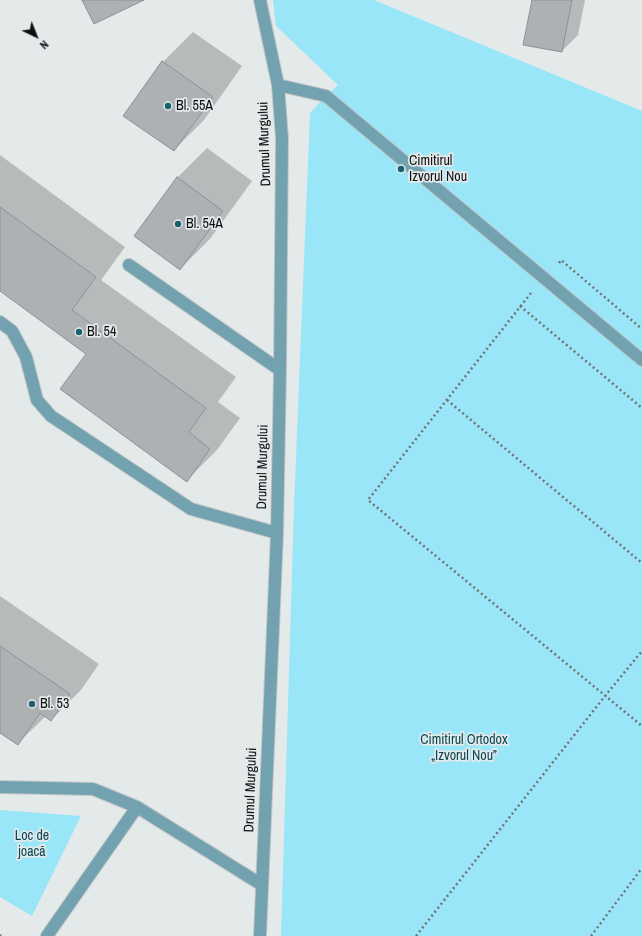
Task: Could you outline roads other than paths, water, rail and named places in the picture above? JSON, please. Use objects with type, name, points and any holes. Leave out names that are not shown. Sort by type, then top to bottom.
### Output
[{"type":"street","name":"Drumul Murgului","points":[[260,0],[278,85],[282,138],[277,534],[260,936]]},
{"type":"street","points":[[278,85],[326,96],[642,360]]},
{"type":"street","points":[[129,265],[280,370]]},
{"type":"street","points":[[0,322],[12,331],[26,357],[37,400],[51,416],[191,508],[277,534]]},
{"type":"street","points":[[0,787],[93,789],[137,807],[262,885]]},
{"type":"street","points":[[47,936],[137,807]]},
{"type":"place","name":"Bl. 55A","points":[[168,106]]},
{"type":"place","name":"Cimitirul Izvorul Nou","points":[[401,169]]},
{"type":"place","name":"Bl. 54A","points":[[178,224]]},
{"type":"place","name":"Bl. 54","points":[[79,332]]},
{"type":"place","name":"Bl. 53","points":[[32,704]]},
{"type":"park label","name":"Cimitirul Ortodox „Izvorul Nou”","points":[[464,748]]},
{"type":"park label","name":"Loc de joacă","points":[[32,844]]}]
